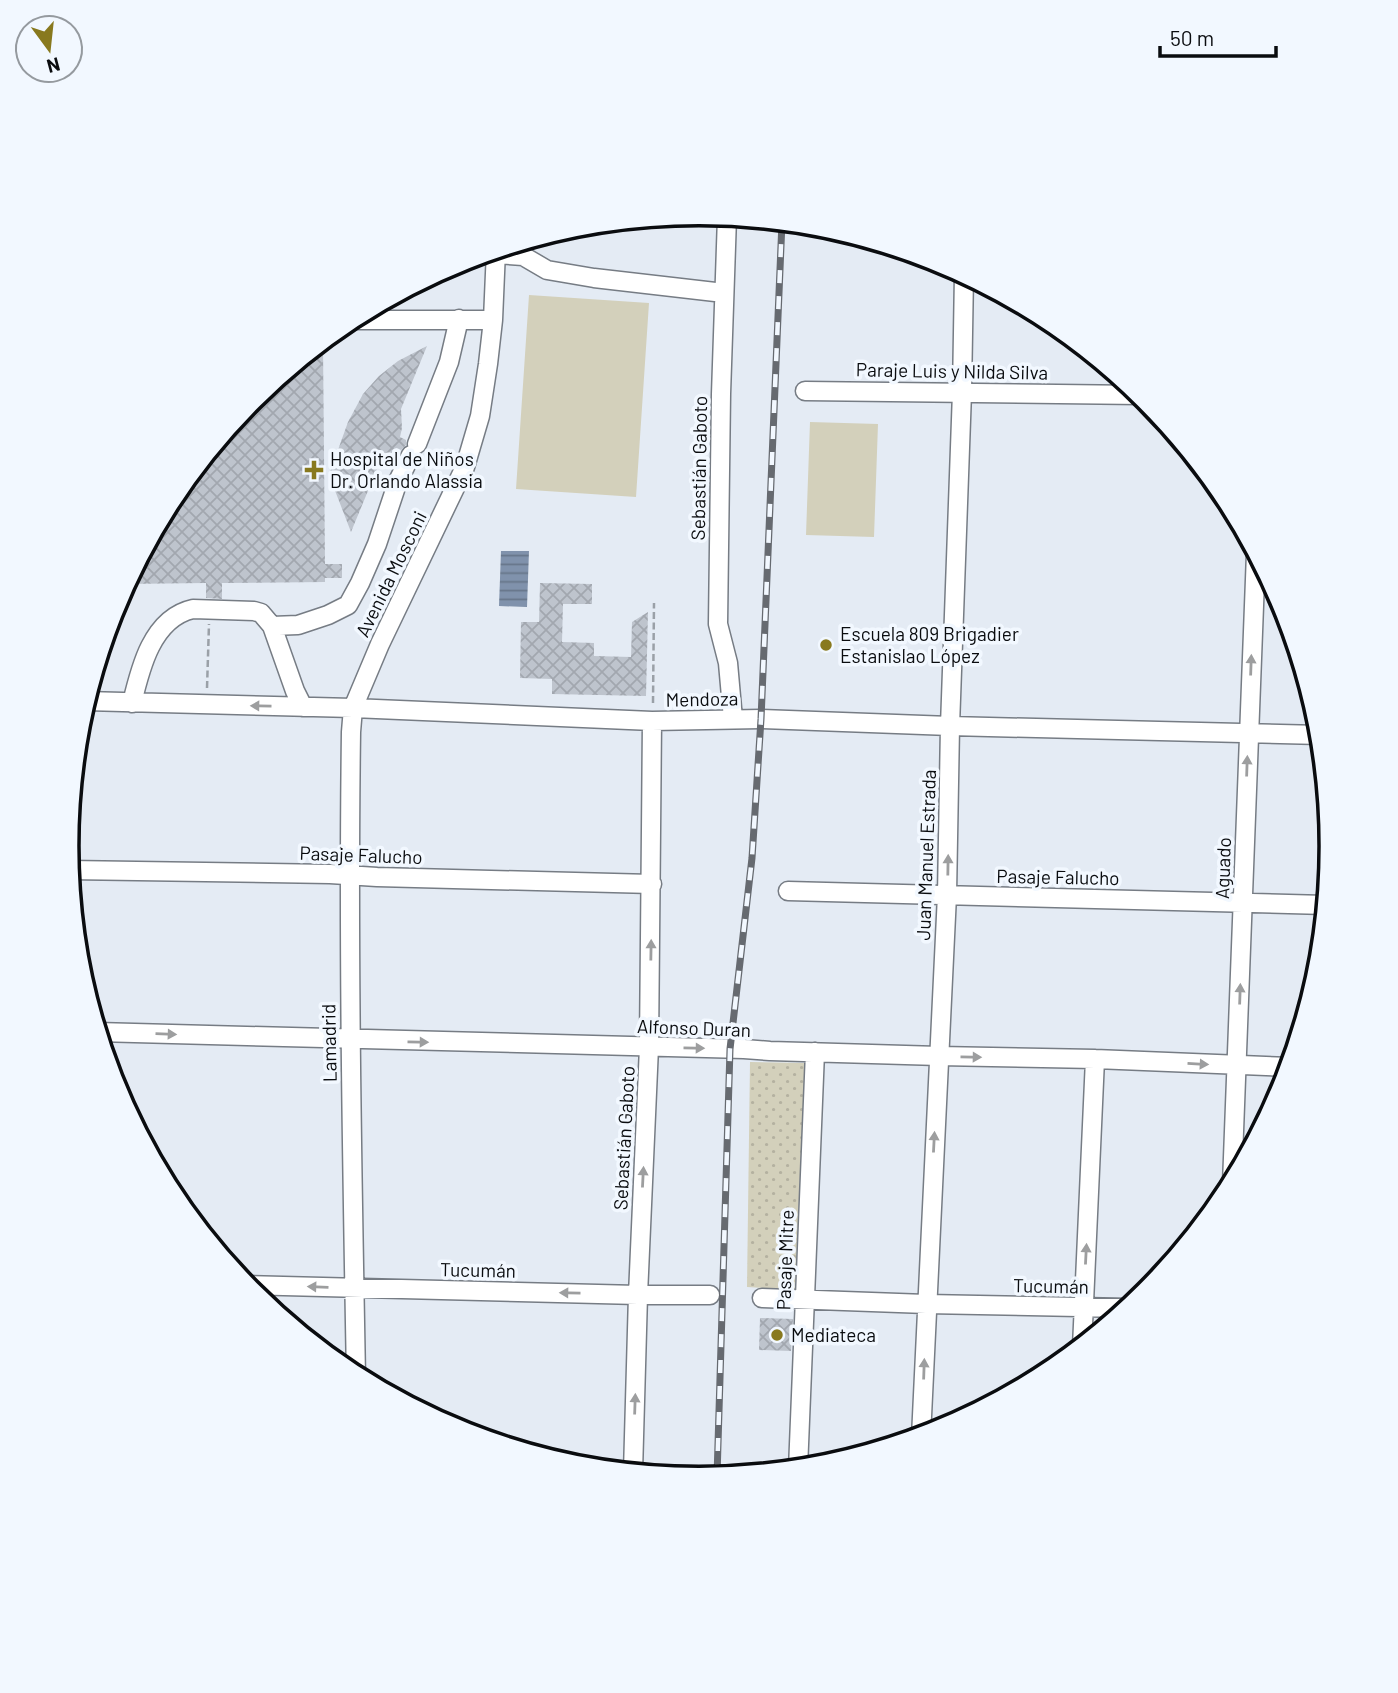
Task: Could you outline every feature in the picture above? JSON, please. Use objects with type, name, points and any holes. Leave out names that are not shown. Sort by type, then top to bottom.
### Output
[{"type":"street","name":"Sebastián Gaboto","points":[[727,227],[718,624],[728,663],[733,719]]},
{"type":"street","points":[[512,255],[523,257],[547,270],[724,293]]},
{"type":"street","name":"Avenida Mosconi","points":[[353,708],[380,644],[465,467],[480,416],[488,365],[496,261]]},
{"type":"street","name":"Juan Manuel Estrada","points":[[921,1425],[947,895],[964,286]]},
{"type":"street","points":[[272,626],[298,625],[348,605],[377,544],[398,481],[414,449],[449,362],[459,319]]},
{"type":"street","points":[[372,320],[493,320]]},
{"type":"street","name":"Paraje Luis y Nilda Silva","points":[[805,391],[1124,395]]},
{"type":"street","name":"Aguado","points":[[1233,1162],[1248,733],[1257,576]]},
{"type":"street","points":[[132,703],[150,646],[171,620],[186,611],[194,610],[254,611],[261,613],[272,626],[303,707]]},
{"type":"street","name":"Mendoza","points":[[96,701],[353,708],[652,721],[733,719],[1309,735]]},
{"type":"street","name":"Lamadrid","points":[[353,708],[349,876],[356,1363]]},
{"type":"street","name":"Sebastián Gaboto","points":[[633,1463],[649,1047],[652,721]]},
{"type":"street","name":"Pasaje Falucho","points":[[80,870],[652,884]]},
{"type":"street","name":"Pasaje Falucho","points":[[788,891],[1316,905]]},
{"type":"street","name":"Alfonso Duran","points":[[108,1032],[1095,1059],[1278,1067]]},
{"type":"street","name":"Pasaje Mitre","points":[[798,1458],[815,1052]]},
{"type":"street","points":[[1083,1334],[1095,1059]]},
{"type":"street","name":"Tucumán","points":[[260,1285],[710,1295]]},
{"type":"street","name":"Tucumán","points":[[762,1298],[1114,1308]]},
{"type":"path","points":[[652,721],[654,603]]},
{"type":"path","points":[[206,705],[209,618]]},
{"type":"shaded area","points":[[529,295],[649,303],[636,497],[516,489]]},
{"type":"shaded area","points":[[810,422],[878,424],[874,537],[806,535]]},
{"type":"shaded area","points":[[750,1062],[805,1063],[795,1290],[747,1287]]},
{"type":"water","points":[[501,551],[529,551],[527,607],[499,606]]},
{"type":"building","name":"Hospital de Niños Dr. Orlando Alassia","points":[[427,346],[401,409],[400,437],[406,440],[406,445],[401,450],[396,448],[377,469],[351,532],[329,475],[348,422],[363,394],[379,376],[398,361]]},
{"type":"building","name":"Hospital de Niños Dr. Orlando Alassia","points":[[323,353],[325,564],[342,564],[342,578],[325,578],[325,582],[222,583],[222,599],[206,598],[206,583],[138,584],[162,536],[207,469],[260,408]]},
{"type":"building","points":[[540,583],[592,584],[592,604],[563,604],[562,642],[594,643],[594,656],[631,657],[632,622],[648,612],[646,696],[552,694],[552,679],[520,678],[521,622],[539,622]]},
{"type":"building","name":"Mediateca","points":[[760,1318],[793,1319],[791,1351],[759,1350]]},
{"type":"railway","points":[[717,1466],[730,1049],[752,858],[761,719],[782,232]]},
{"type":"place","name":"Hospital de Niños Dr. Orlando Alassia","points":[[314,470]]},
{"type":"place","name":"Escuela 809 Brigadier Estanislao López","points":[[826,645]]},
{"type":"place","name":"Mediateca","points":[[777,1335]]}]
